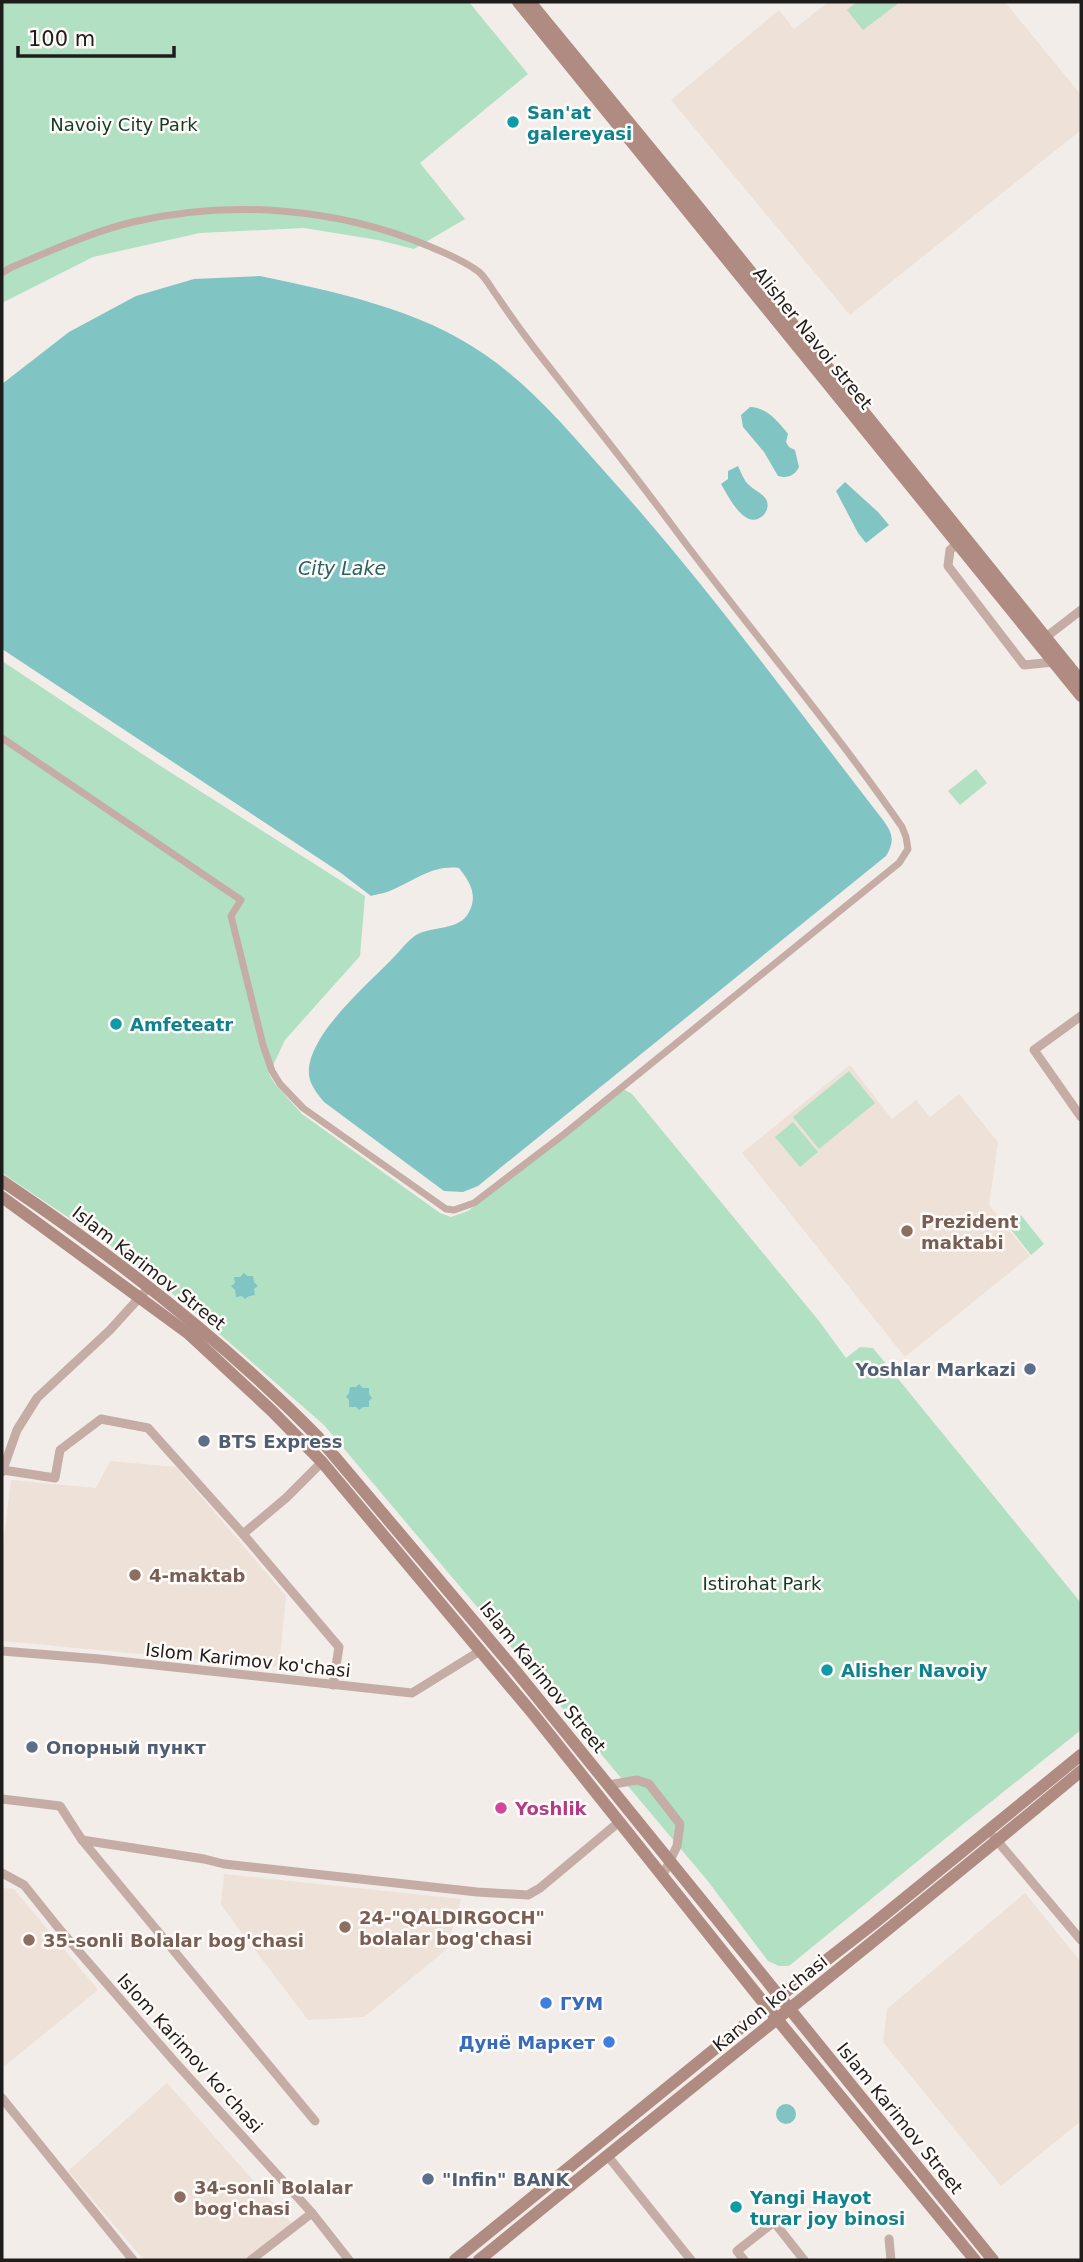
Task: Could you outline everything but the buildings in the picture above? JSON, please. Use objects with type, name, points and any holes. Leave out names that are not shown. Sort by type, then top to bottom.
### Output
[{"type":"main road","name":"Alisher Navoi street","points":[[518,2],[623,122]]},
{"type":"main road","name":"Alisher Navoi street","points":[[530,2],[623,122],[1050,649],[1081,696]]},
{"type":"main road","name":"Alisher Navoi street","points":[[923,493],[958,543],[1081,681]]},
{"type":"main road","name":"Islam Karimov Street","points":[[2,1181],[78,1232],[149,1287],[250,1372],[319,1437],[515,1670],[993,2260]]},
{"type":"main road","name":"Islam Karimov Street","points":[[2,1196],[189,1334],[322,1462],[480,1651],[975,2260]]},
{"type":"main road","points":[[455,2260],[1081,1755]]},
{"type":"main road","name":"Karvon ko'chasi","points":[[479,2260],[778,2020],[1081,1771]]},
{"type":"street","points":[[2,273],[92,234],[132,222],[182,213],[226,210],[290,212],[341,218],[396,232],[449,255],[480,273],[739,614],[860,767],[902,827],[908,849],[899,863],[553,1142],[474,1203],[454,1210],[446,1209],[303,1108],[272,1072],[231,916],[241,900],[2,738]]},
{"type":"street","points":[[958,543],[950,550],[948,566],[1024,665],[1050,649],[1081,610]]},
{"type":"street","points":[[1081,1016],[1034,1050],[1081,1117]]},
{"type":"street","points":[[149,1287],[110,1329],[37,1398],[17,1430],[3,1472],[55,1478],[60,1450],[101,1419],[148,1428],[339,1647],[332,1685]]},
{"type":"street","points":[[243,1534],[322,1462]]},
{"type":"street","name":"Islom Karimov ko'chasi","points":[[2,1651],[412,1693],[480,1651]]},
{"type":"street","points":[[608,1785],[637,1780],[649,1784],[680,1825],[677,1846],[662,1877]]},
{"type":"street","points":[[2,1798],[60,1806],[82,1840],[315,2121]]},
{"type":"street","points":[[82,1840],[224,1864],[477,1892],[528,1895],[540,1888],[618,1822]]},
{"type":"street","points":[[989,1830],[1081,1940]]},
{"type":"street","name":"Islom Karimov ko‘chasi","points":[[2,1873],[24,1885],[174,2061],[312,2213],[349,2260]]},
{"type":"street","points":[[2,2098],[133,2260]]},
{"type":"street","points":[[607,2155],[691,2260]]},
{"type":"street","points":[[251,2260],[312,2213]]},
{"type":"street","points":[[744,2260],[737,2252],[774,2222],[804,2260]]},
{"type":"street","points":[[889,2238],[891,2260]]},
{"type":"shaded area","points":[[828,2],[1005,2],[1081,95],[1081,130],[850,315],[671,100],[779,10],[794,29]]},
{"type":"shaded area","name":"Prezident maktabi","points":[[850,1065],[892,1119],[916,1100],[930,1117],[959,1094],[998,1142],[989,1205],[1030,1256],[905,1357],[742,1153]]},
{"type":"shaded area","name":"4-maktab","points":[[110,1461],[176,1467],[286,1596],[279,1667],[2,1641],[2,1554],[11,1480],[96,1488]]},
{"type":"shaded area","name":"24-\"QALDIRGOCH\" bolalar bog'chasi","points":[[224,1874],[461,1899],[446,1950],[364,2017],[308,2020],[221,1905]]},
{"type":"shaded area","name":"35-sonli Bolalar bog'chasi","points":[[2,1888],[14,1889],[98,1990],[2,2068]]},
{"type":"shaded area","points":[[1025,1893],[1081,1962],[1081,2121],[1001,2186],[883,2042],[887,2009]]},
{"type":"shaded area","name":"34-sonli Bolalar bog'chasi","points":[[167,2083],[292,2224],[246,2260],[144,2260],[68,2171]]},
{"type":"green space","name":"Navoiy City Park","points":[[2,2],[469,2],[528,74],[420,163],[465,219],[414,249],[304,228],[200,233],[93,257],[2,303]]},
{"type":"green space","points":[[857,2],[900,2],[863,30],[847,10]]},
{"type":"green space","name":"Istirohat Park","points":[[2,661],[365,896],[360,956],[285,1040],[269,1074],[302,1114],[440,1213],[451,1217],[468,1211],[621,1091],[632,1094],[819,1321],[846,1358],[860,1347],[873,1348],[1081,1603],[1081,1730],[789,1966],[779,1966],[768,1961],[707,1880],[324,1425],[184,1303],[120,1252],[2,1173]]},
{"type":"green space","points":[[976,769],[987,783],[960,805],[948,791]]},
{"type":"green space","points":[[849,1071],[875,1103],[819,1149],[793,1117]]},
{"type":"green space","points":[[793,1122],[818,1152],[800,1167],[775,1137]]},
{"type":"green space","points":[[1021,1215],[1044,1244],[1031,1255],[1008,1226]]},
{"type":"water","name":"City Lake","points":[[260,276],[376,304],[433,325],[484,354],[518,380],[563,425],[678,556],[883,820],[892,838],[886,856],[478,1186],[463,1192],[444,1191],[324,1102],[309,1077],[311,1058],[325,1031],[410,940],[422,932],[452,925],[465,918],[472,906],[473,894],[459,868],[432,871],[390,891],[371,896],[341,873],[2,649],[2,384],[69,332],[136,296],[194,279]]},
{"type":"water","points":[[750,407],[767,412],[788,434],[786,442],[795,450],[799,467],[788,477],[778,476],[764,452],[743,427],[741,415]]},
{"type":"water","points":[[738,466],[747,483],[766,499],[766,511],[757,519],[749,519],[740,513],[721,484],[728,479],[728,471]]},
{"type":"water","points":[[845,482],[889,525],[866,543],[836,491]]},
{"type":"water","points":[[244,1273],[253,1276],[258,1286],[254,1289],[255,1295],[245,1299],[242,1296],[236,1297],[231,1286],[235,1283],[234,1277],[240,1277]]},
{"type":"water","points":[[359,1384],[363,1388],[369,1388],[372,1398],[369,1407],[359,1410],[349,1407],[346,1397],[350,1387]]},
{"type":"water","points":[[786,2104],[793,2107],[796,2114],[793,2121],[786,2124],[779,2121],[776,2114],[779,2107]]},
{"type":"place","name":"San'at galereyasi","points":[[513,122]]},
{"type":"place","name":"Amfeteatr","points":[[116,1024]]},
{"type":"place","name":"Prezident maktabi","points":[[907,1231]]},
{"type":"place","name":"Yoshlar Markazi","points":[[1030,1369]]},
{"type":"place","name":"BTS Express","points":[[204,1441]]},
{"type":"place","name":"4-maktab","points":[[135,1575]]},
{"type":"place","name":"Alisher Navoiy","points":[[827,1670]]},
{"type":"place","name":"Опорный пункт","points":[[32,1747]]},
{"type":"place","name":"Yoshlik","points":[[501,1808]]},
{"type":"place","name":"24-\"QALDIRGOCH\" bolalar bog'chasi","points":[[345,1927]]},
{"type":"place","name":"35-sonli Bolalar bog'chasi","points":[[29,1940]]},
{"type":"place","name":"ГУМ","points":[[546,2003]]},
{"type":"place","name":"Дунё Маркет","points":[[609,2042]]},
{"type":"place","name":"\"Infin\" BANK","points":[[428,2179]]},
{"type":"place","name":"34-sonli Bolalar bog'chasi","points":[[180,2197]]},
{"type":"place","name":"Yangi Hayot turar joy binosi","points":[[736,2207]]}]
